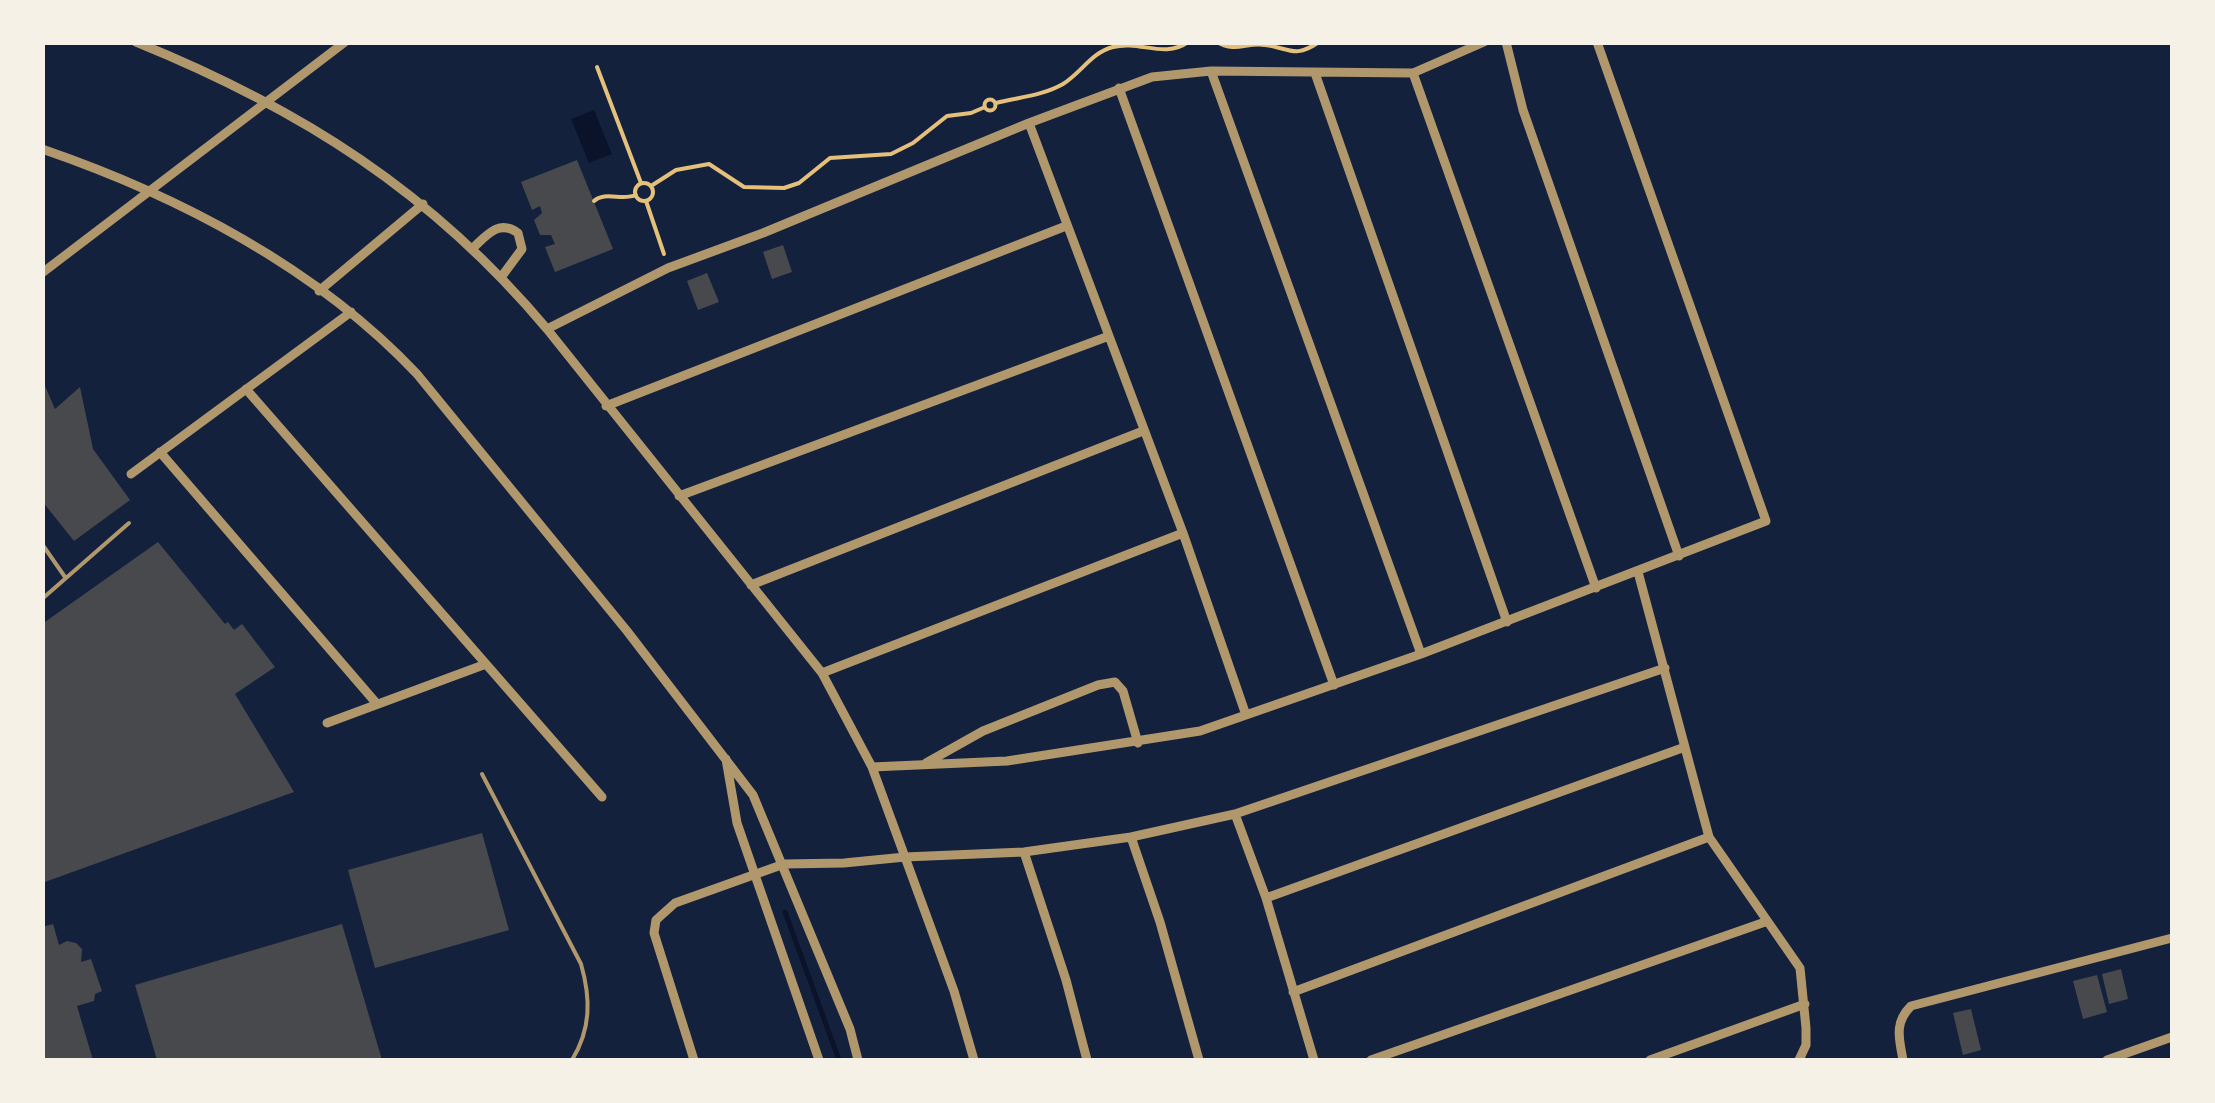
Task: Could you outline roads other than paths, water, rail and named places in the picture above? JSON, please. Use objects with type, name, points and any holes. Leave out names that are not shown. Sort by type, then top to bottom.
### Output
[{"type":"street","points":[[136,42],[197,67],[361,156],[473,248],[547,330],[822,673],[872,767],[954,992],[974,1060]]},
{"type":"street","points":[[42,273],[344,42]]},
{"type":"street","points":[[547,330],[668,268],[1152,77],[1211,71],[1413,73],[1484,42]]},
{"type":"street","points":[[1506,42],[1522,110],[1679,556]]},
{"type":"street","points":[[872,767],[1008,761],[1200,731],[1421,654],[1766,522],[1598,42]]},
{"type":"street","points":[[1211,71],[1421,654]]},
{"type":"street","points":[[1315,73],[1507,622]]},
{"type":"street","points":[[1413,73],[1596,588]]},
{"type":"street","points":[[1119,88],[1334,684]]},
{"type":"street","points":[[1028,123],[1184,533],[1246,715]]},
{"type":"street","points":[[42,148],[152,191],[250,244],[381,336],[441,403],[753,794],[850,1029],[858,1060]]},
{"type":"street","points":[[319,290],[424,204]]},
{"type":"street","points":[[606,406],[1066,226]]},
{"type":"street","points":[[473,248],[496,228],[508,227],[518,234],[522,250],[502,276]]},
{"type":"street","points":[[130,474],[351,312]]},
{"type":"street","points":[[678,496],[1110,336]]},
{"type":"street","points":[[246,389],[602,798]]},
{"type":"street","points":[[751,586],[1143,430]]},
{"type":"street","points":[[160,452],[377,704]]},
{"type":"street","points":[[822,673],[1184,533]]},
{"type":"street","points":[[1638,572],[1709,837],[1800,968],[1806,1045],[1799,1060]]},
{"type":"street","points":[[327,723],[486,664]]},
{"type":"street","points":[[694,1060],[654,932],[656,920],[675,903],[784,864],[1024,852],[1132,837],[1235,814],[1664,668]]},
{"type":"street","points":[[924,764],[983,731],[1114,682],[1123,691],[1138,743]]},
{"type":"street","points":[[1266,898],[1685,747]]},
{"type":"street","points":[[725,756],[736,823],[820,1060]]},
{"type":"street","points":[[1235,814],[1266,898],[1314,1060]]},
{"type":"street","points":[[1132,837],[1199,1060]]},
{"type":"street","points":[[1293,992],[1709,837]]},
{"type":"street","points":[[1024,852],[1066,980],[1087,1060]]},
{"type":"street","points":[[1372,1060],[1765,922]]},
{"type":"street","points":[[1903,1060],[1898,1028],[1902,1015],[1911,1006],[2172,938]]},
{"type":"street","points":[[1650,1060],[1805,1004]]},
{"type":"street","points":[[2107,1060],[2172,1037]]},
{"type":"lane","points":[[42,599],[129,524]]},
{"type":"lane","points":[[42,544],[66,579]]},
{"type":"lane","points":[[482,774],[581,964],[589,992],[588,1014],[582,1044],[572,1060]]},
{"type":"water","points":[[594,110],[612,154],[589,163],[571,119]]},
{"type":"waterway","points":[[785,912],[839,1060]]}]
